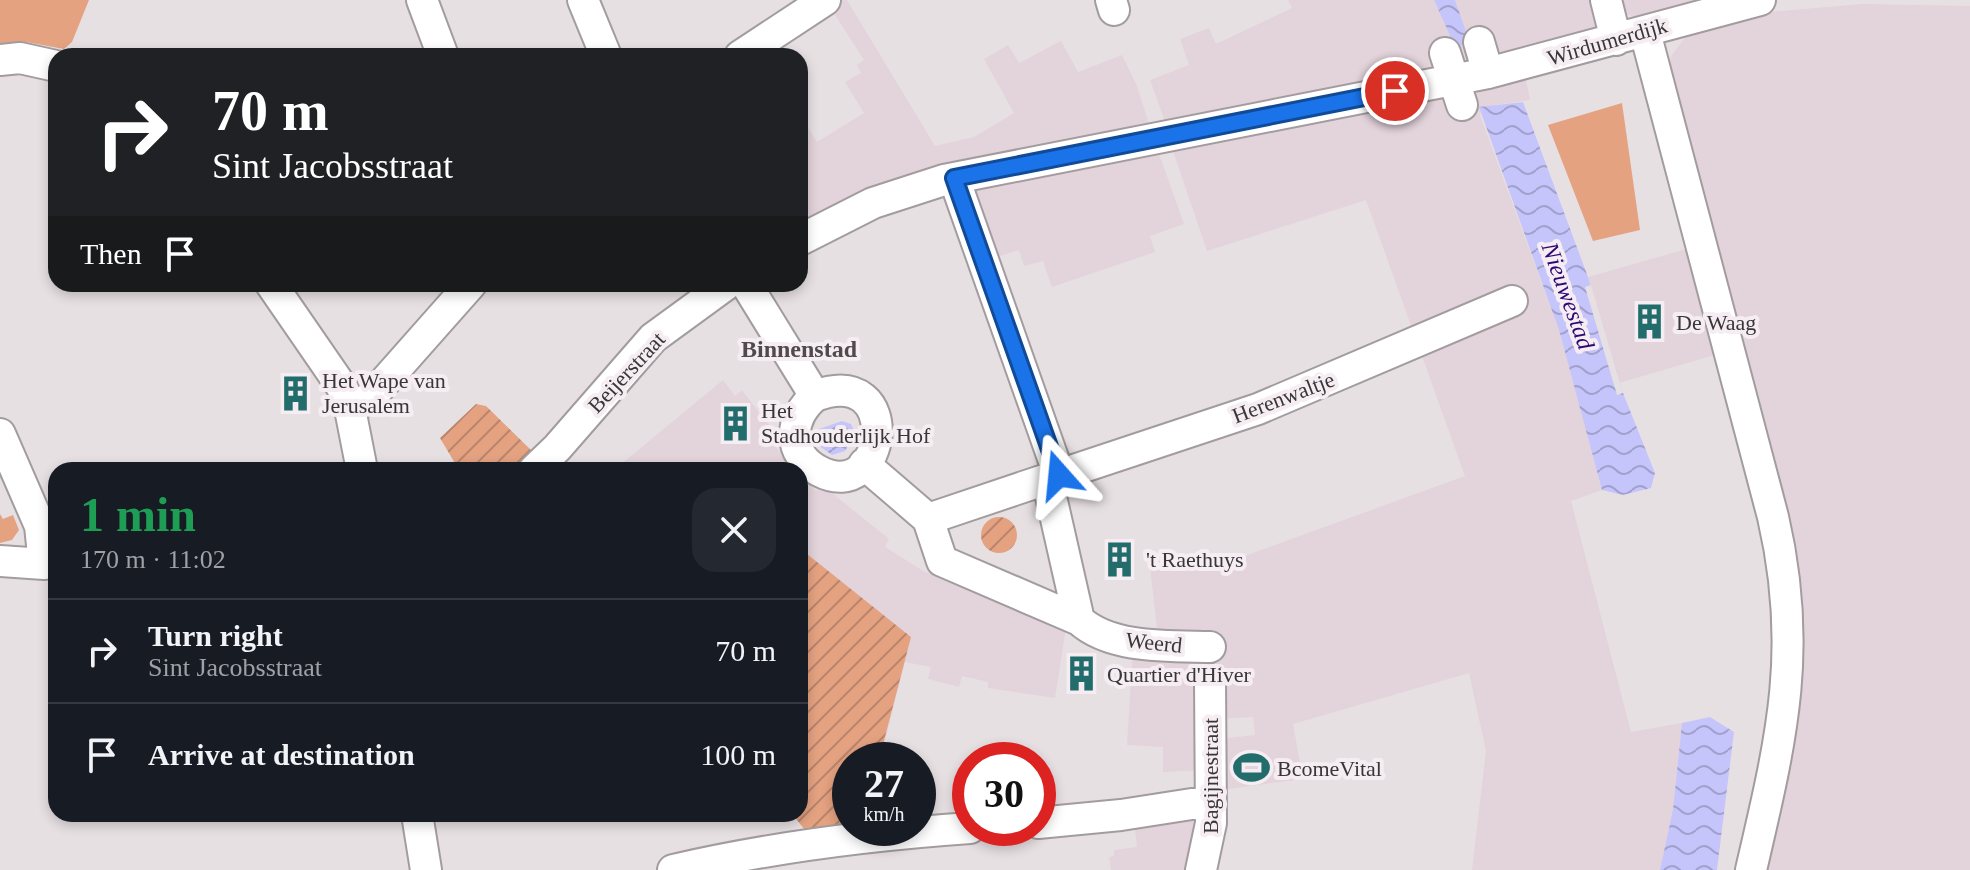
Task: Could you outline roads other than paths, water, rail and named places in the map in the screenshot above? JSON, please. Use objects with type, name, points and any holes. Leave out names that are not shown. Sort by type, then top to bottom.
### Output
[{"type":"street","points":[[422,0],[440,48]]},
{"type":"street","points":[[583,0],[603,48]]},
{"type":"street","points":[[752,48],[825,0]]},
{"type":"street","points":[[1606,0],[1630,36],[1759,486],[1781,550],[1790,639],[1782,728],[1751,870]]},
{"type":"street","name":"Wirdumerdijk","points":[[808,236],[873,203],[954,178],[1488,73],[1760,0]]},
{"type":"street","points":[[1479,42],[1488,73]]},
{"type":"street","points":[[0,60],[20,58],[48,64]]},
{"type":"street","points":[[954,178],[1053,477],[1089,627]]},
{"type":"street","points":[[277,292],[323,357],[350,409],[360,462]]},
{"type":"street","points":[[350,409],[371,397],[464,292]]},
{"type":"street","name":"Beijerstraat","points":[[542,462],[653,338],[716,292]]},
{"type":"street","points":[[751,292],[815,396]]},
{"type":"street","name":"Herenwaltje","points":[[921,514],[1053,477],[1258,409],[1512,301]]},
{"type":"street","points":[[806,462],[799,453],[794,436],[795,420],[803,406],[815,396],[830,390],[846,391],[861,398],[873,410],[879,426],[878,443],[864,464],[842,476],[824,474],[808,465]]},
{"type":"street","points":[[0,434],[40,526],[44,564],[0,561]]},
{"type":"street","points":[[864,464],[921,514]]},
{"type":"street","name":"Weerd","points":[[921,514],[942,561],[1089,627],[1167,646],[1210,647]]},
{"type":"street","name":"Bagijnestraat","points":[[1201,870],[1209,844],[1210,680]]},
{"type":"street","points":[[1056,821],[1211,801]]},
{"type":"street","points":[[418,822],[426,870]]},
{"type":"street","points":[[673,870],[839,839],[952,830]]},
{"type":"water","points":[[1434,0],[1455,0],[1470,43],[1455,47]]},
{"type":"water","name":"Nieuwestad","points":[[1523,102],[1588,277],[1623,393],[1655,473],[1651,488],[1623,495],[1602,490],[1559,330],[1479,107]]},
{"type":"water","points":[[842,421],[851,424],[855,433],[845,451],[832,455],[818,445],[815,435],[819,429]]},
{"type":"water","points":[[1710,717],[1734,732],[1717,870],[1660,870],[1673,809],[1682,723]]},
{"type":"place","name":"De Waag","points":[[1650,322]]},
{"type":"place","name":"Het Wape van Jerusalem","points":[[296,393]]},
{"type":"place","name":"Het Stadhouderlijk Hof","points":[[735,423]]},
{"type":"place","name":"'t Raethuys","points":[[1120,559]]},
{"type":"place","name":"Quartier d'Hiver","points":[[1081,674]]},
{"type":"place","name":"BcomeVital","points":[[1251,768]]},
{"type":"district","name":"Binnenstad","points":[[799,349]]}]
